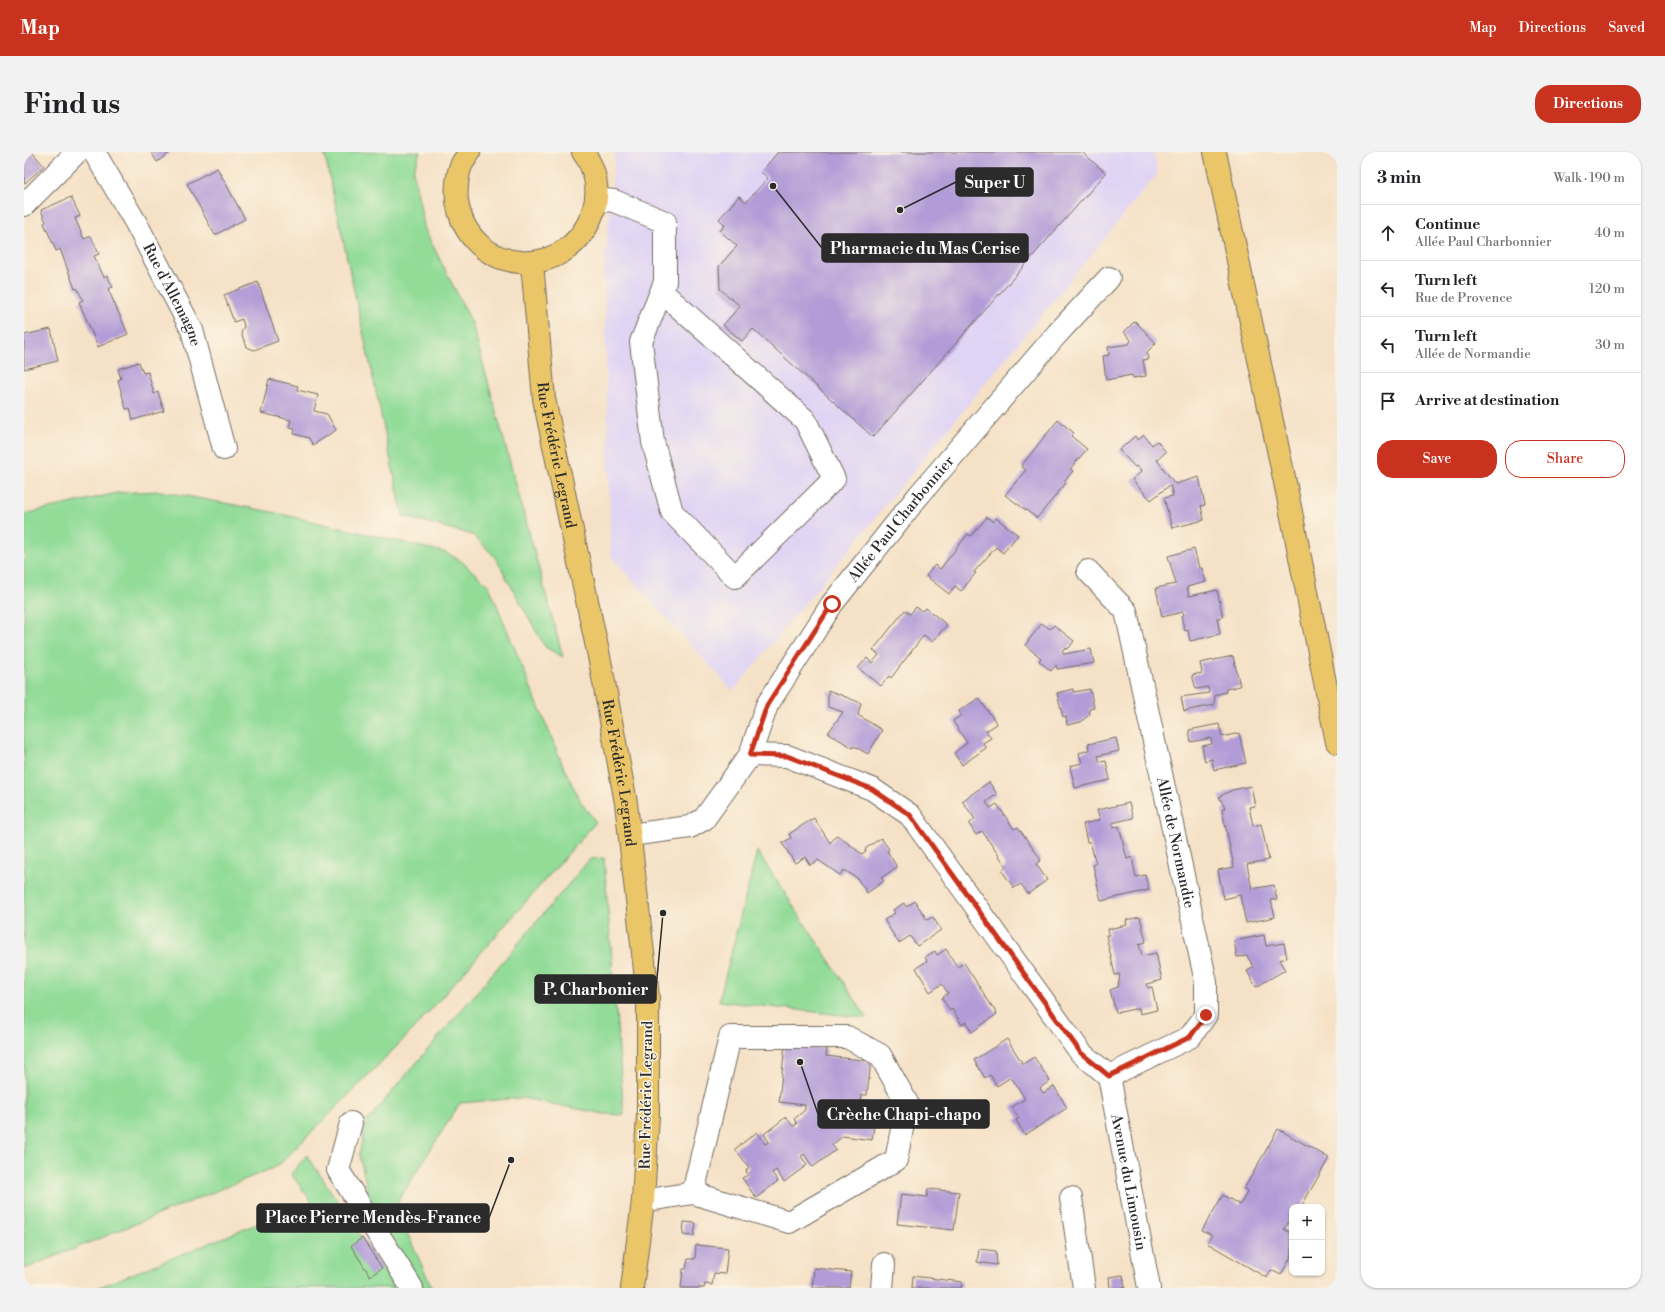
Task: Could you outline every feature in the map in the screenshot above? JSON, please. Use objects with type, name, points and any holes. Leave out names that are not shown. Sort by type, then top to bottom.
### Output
[{"type":"main road","points":[[470,152],[460,168],[456,191],[459,213],[470,234],[487,251],[508,261],[532,263],[554,258],[574,245],[588,226],[596,199],[596,180],[588,158],[583,152]]},
{"type":"main road","points":[[1215,152],[1286,487],[1337,742]]},
{"type":"main road","name":"Rue Frédéric Legrand","points":[[532,263],[544,399],[601,666],[626,803],[648,998],[648,1114],[643,1201],[632,1288]]},
{"type":"street","points":[[24,205],[77,152]]},
{"type":"street","name":"Rue d'Allemagne","points":[[94,152],[136,223],[192,330],[224,449]]},
{"type":"street","points":[[596,199],[614,201],[665,222],[665,282],[641,342],[653,442],[672,512],[735,577],[834,479],[805,420],[662,292]]},
{"type":"street","name":"Allée Paul Charbonnier","points":[[630,834],[690,827],[704,819],[750,755],[767,705],[832,604],[919,495],[1058,334],[1109,278]]},
{"type":"street","name":"Allée de Normandie","points":[[1088,570],[1126,611],[1206,982],[1206,1015],[1190,1037],[1109,1076]]},
{"type":"street","points":[[750,755],[787,756],[872,789],[910,815],[1081,1053],[1109,1076]]},
{"type":"street","points":[[643,1201],[693,1193],[789,1222],[896,1160],[907,1103],[880,1055],[847,1036],[730,1036],[693,1193]]},
{"type":"street","name":"Avenue du Limousin","points":[[1109,1076],[1149,1288]]},
{"type":"street","points":[[351,1122],[338,1170],[412,1288]]},
{"type":"street","points":[[1071,1198],[1084,1288]]},
{"type":"street","points":[[882,1288],[884,1264]]},
{"type":"shaded area","points":[[615,152],[1154,152],[1158,173],[733,691],[611,557],[604,274]]},
{"type":"green space","points":[[324,152],[420,152],[413,171],[425,230],[472,323],[563,657],[545,647],[495,557],[473,535],[403,516]]},
{"type":"green space","points":[[160,491],[272,512],[444,552],[460,560],[489,586],[564,768],[582,804],[596,822],[412,1031],[278,1166],[24,1269],[24,514],[117,493]]},
{"type":"green space","points":[[757,851],[867,1018],[719,1001]]},
{"type":"green space","points":[[604,858],[624,1115],[604,1114],[522,1098],[460,1103],[395,1206],[432,1288],[423,1288],[371,1205],[359,1154],[367,1121],[590,859]]},
{"type":"green space","points":[[307,1155],[395,1288],[97,1288],[312,1202],[291,1174]]},
{"type":"building","points":[[24,152],[28,154],[32,152],[44,166],[24,184]]},
{"type":"building","points":[[151,152],[171,152],[157,162]]},
{"type":"building","points":[[778,152],[1082,152],[1106,173],[873,437],[753,329],[742,341],[723,325],[740,306],[720,289],[719,266],[737,246],[720,231],[725,225],[719,219],[739,196],[746,202],[768,178],[761,172]]},
{"type":"building","points":[[217,168],[245,219],[215,235],[187,184]]},
{"type":"building","points":[[71,197],[80,216],[75,218],[84,239],[91,236],[99,254],[94,256],[104,277],[107,275],[113,287],[108,289],[128,334],[98,347],[79,302],[83,300],[77,288],[75,289],[60,249],[56,251],[44,223],[46,222],[41,210]]},
{"type":"building","points":[[258,282],[278,341],[254,350],[247,347],[241,333],[244,326],[242,319],[234,322],[224,295]]},
{"type":"building","points":[[1135,321],[1156,343],[1147,352],[1148,359],[1143,360],[1146,376],[1133,378],[1132,375],[1106,380],[1103,356],[1109,355],[1108,347],[1129,344],[1131,340],[1124,332]]},
{"type":"building","points":[[51,329],[58,361],[24,369],[24,335]]},
{"type":"building","points":[[139,362],[143,373],[148,372],[154,394],[158,392],[164,411],[133,420],[130,408],[126,409],[118,380],[121,379],[118,369]]},
{"type":"building","points":[[269,379],[298,386],[297,390],[318,395],[314,411],[327,414],[336,430],[313,445],[309,438],[294,434],[295,428],[289,427],[291,420],[261,413]]},
{"type":"building","points":[[1058,420],[1074,433],[1071,436],[1087,449],[1070,469],[1073,471],[1064,481],[1066,483],[1037,518],[1005,495],[1026,470],[1021,466]]},
{"type":"building","points":[[1144,435],[1152,445],[1157,441],[1166,452],[1157,460],[1175,484],[1199,477],[1205,505],[1201,506],[1204,520],[1172,528],[1164,498],[1173,496],[1170,485],[1151,500],[1132,480],[1142,471],[1137,466],[1135,467],[1119,450],[1135,436],[1138,440]]},
{"type":"building","points":[[987,517],[993,522],[996,518],[1018,535],[1003,553],[996,547],[974,572],[976,573],[961,591],[955,586],[949,594],[926,576],[935,565],[940,569],[968,534],[971,536]]},
{"type":"building","points":[[1194,549],[1199,568],[1202,568],[1206,582],[1187,587],[1189,596],[1217,590],[1223,617],[1217,618],[1220,634],[1190,641],[1188,630],[1185,631],[1181,616],[1184,615],[1183,612],[1162,617],[1156,588],[1176,584],[1168,556]]},
{"type":"building","points":[[916,607],[922,611],[926,608],[947,625],[932,642],[924,635],[891,678],[889,676],[881,686],[858,668],[867,658],[872,663],[879,655],[873,650],[905,610],[910,614]]},
{"type":"building","points":[[1042,623],[1050,629],[1054,625],[1074,641],[1069,648],[1062,650],[1064,654],[1091,649],[1094,663],[1057,669],[1056,665],[1051,671],[1039,661],[1041,658],[1025,645]]},
{"type":"building","points":[[1233,656],[1240,686],[1226,689],[1226,692],[1215,695],[1214,705],[1184,711],[1181,697],[1209,693],[1208,687],[1196,689],[1192,675],[1202,673],[1200,663]]},
{"type":"building","points":[[1073,689],[1074,692],[1090,689],[1094,708],[1089,709],[1090,714],[1081,722],[1067,725],[1066,716],[1063,717],[1057,693]]},
{"type":"building","points":[[828,690],[861,703],[858,715],[882,730],[868,754],[854,746],[853,748],[828,733],[843,712],[828,707]]},
{"type":"building","points":[[979,698],[997,724],[986,731],[991,738],[983,743],[986,748],[962,765],[954,753],[967,743],[953,721],[961,715],[959,711]]},
{"type":"building","points":[[1219,724],[1222,737],[1239,733],[1246,763],[1214,770],[1212,759],[1205,761],[1202,746],[1212,744],[1211,738],[1191,742],[1189,730]]},
{"type":"building","points":[[1116,738],[1119,751],[1098,756],[1100,762],[1106,761],[1110,780],[1075,788],[1070,766],[1082,763],[1079,753],[1089,750],[1088,744]]},
{"type":"building","points":[[989,782],[997,794],[986,802],[990,808],[997,804],[1014,829],[1018,827],[1041,860],[1036,864],[1047,880],[1028,894],[1021,884],[1014,888],[1002,871],[1006,866],[982,831],[976,835],[969,824],[975,819],[962,801]]},
{"type":"building","points":[[1251,786],[1255,806],[1249,807],[1253,826],[1261,824],[1269,860],[1247,864],[1252,889],[1274,885],[1277,899],[1271,900],[1275,917],[1246,923],[1240,895],[1224,899],[1218,870],[1234,867],[1222,810],[1225,808],[1219,797],[1232,790]]},
{"type":"building","points":[[1129,803],[1133,818],[1112,823],[1113,828],[1119,826],[1127,859],[1132,857],[1136,877],[1145,875],[1149,890],[1101,901],[1093,865],[1096,864],[1090,842],[1087,842],[1083,824],[1100,820],[1097,810]]},
{"type":"building","points":[[814,818],[830,843],[837,835],[862,854],[866,851],[865,849],[881,838],[889,849],[887,851],[897,867],[881,878],[884,881],[867,893],[857,878],[844,870],[840,875],[818,860],[810,865],[805,857],[795,863],[782,843],[791,838],[789,834]]},
{"type":"building","points":[[915,901],[927,920],[933,917],[941,930],[917,946],[910,936],[899,943],[884,920],[895,913],[893,910],[904,903],[906,907]]},
{"type":"building","points":[[1140,917],[1146,942],[1139,944],[1142,956],[1156,953],[1162,980],[1146,984],[1148,988],[1152,987],[1157,1010],[1140,1014],[1139,1008],[1116,1013],[1110,990],[1118,987],[1120,974],[1115,975],[1106,935],[1109,935],[1108,929],[1127,925],[1126,920]]},
{"type":"building","points":[[1264,935],[1266,946],[1284,943],[1287,958],[1279,960],[1285,970],[1256,987],[1247,971],[1254,967],[1247,956],[1237,957],[1234,941]]},
{"type":"building","points":[[946,949],[957,967],[964,963],[997,1014],[972,1032],[966,1022],[962,1025],[952,1009],[950,1011],[942,998],[948,993],[942,984],[930,992],[916,968],[927,961],[925,957],[935,951],[937,955]]},
{"type":"building","points":[[1007,1039],[1023,1064],[1034,1057],[1050,1081],[1040,1088],[1043,1093],[1054,1086],[1067,1108],[1025,1135],[1016,1120],[1019,1118],[1012,1107],[1025,1099],[1011,1077],[997,1086],[990,1075],[985,1078],[974,1060]]},
{"type":"building","points":[[785,1044],[827,1049],[826,1056],[871,1061],[867,1095],[862,1095],[861,1102],[877,1104],[872,1140],[843,1136],[832,1145],[836,1150],[813,1167],[804,1154],[801,1156],[807,1165],[784,1182],[776,1170],[772,1173],[778,1181],[756,1198],[742,1178],[748,1175],[746,1171],[749,1167],[735,1149],[757,1132],[765,1144],[769,1142],[764,1134],[786,1117],[793,1126],[797,1124],[794,1119],[805,1110],[805,1105],[779,1102]]},
{"type":"building","points":[[1278,1129],[1329,1158],[1303,1204],[1289,1204],[1289,1222],[1284,1229],[1289,1232],[1289,1260],[1281,1275],[1271,1270],[1267,1278],[1207,1243],[1212,1235],[1202,1230],[1223,1195],[1240,1205],[1248,1191],[1244,1189]]},
{"type":"building","points":[[928,1189],[959,1192],[954,1230],[897,1224],[901,1194],[927,1197]]},
{"type":"building","points":[[684,1222],[696,1223],[694,1236],[683,1235]]},
{"type":"building","points":[[362,1238],[382,1268],[370,1276],[351,1246]]},
{"type":"building","points":[[696,1245],[728,1248],[725,1274],[714,1273],[712,1285],[705,1284],[704,1288],[681,1288],[683,1269],[686,1269],[688,1259],[695,1259]]},
{"type":"building","points":[[979,1249],[996,1251],[997,1265],[977,1262]]},
{"type":"building","points":[[814,1268],[851,1272],[849,1288],[812,1288]]},
{"type":"building","points":[[1123,1275],[1125,1288],[1110,1288],[1109,1277]]},
{"type":"building","points":[[913,1276],[962,1282],[961,1288],[912,1288]]},
{"type":"place","name":"Pharmacie du Mas Cerise","points":[[773,186]]},
{"type":"place","name":"Super U","points":[[900,210]]},
{"type":"place","name":"P. Charbonier","points":[[663,913]]},
{"type":"place","name":"Crèche Chapi-chapo","points":[[800,1062]]},
{"type":"place","name":"Place Pierre Mendès-France","points":[[511,1160]]},
{"type":"route","points":[[832,604],[767,705],[750,755],[787,756],[872,789],[910,815],[1081,1053],[1109,1076],[1190,1037],[1206,1015]]}]
